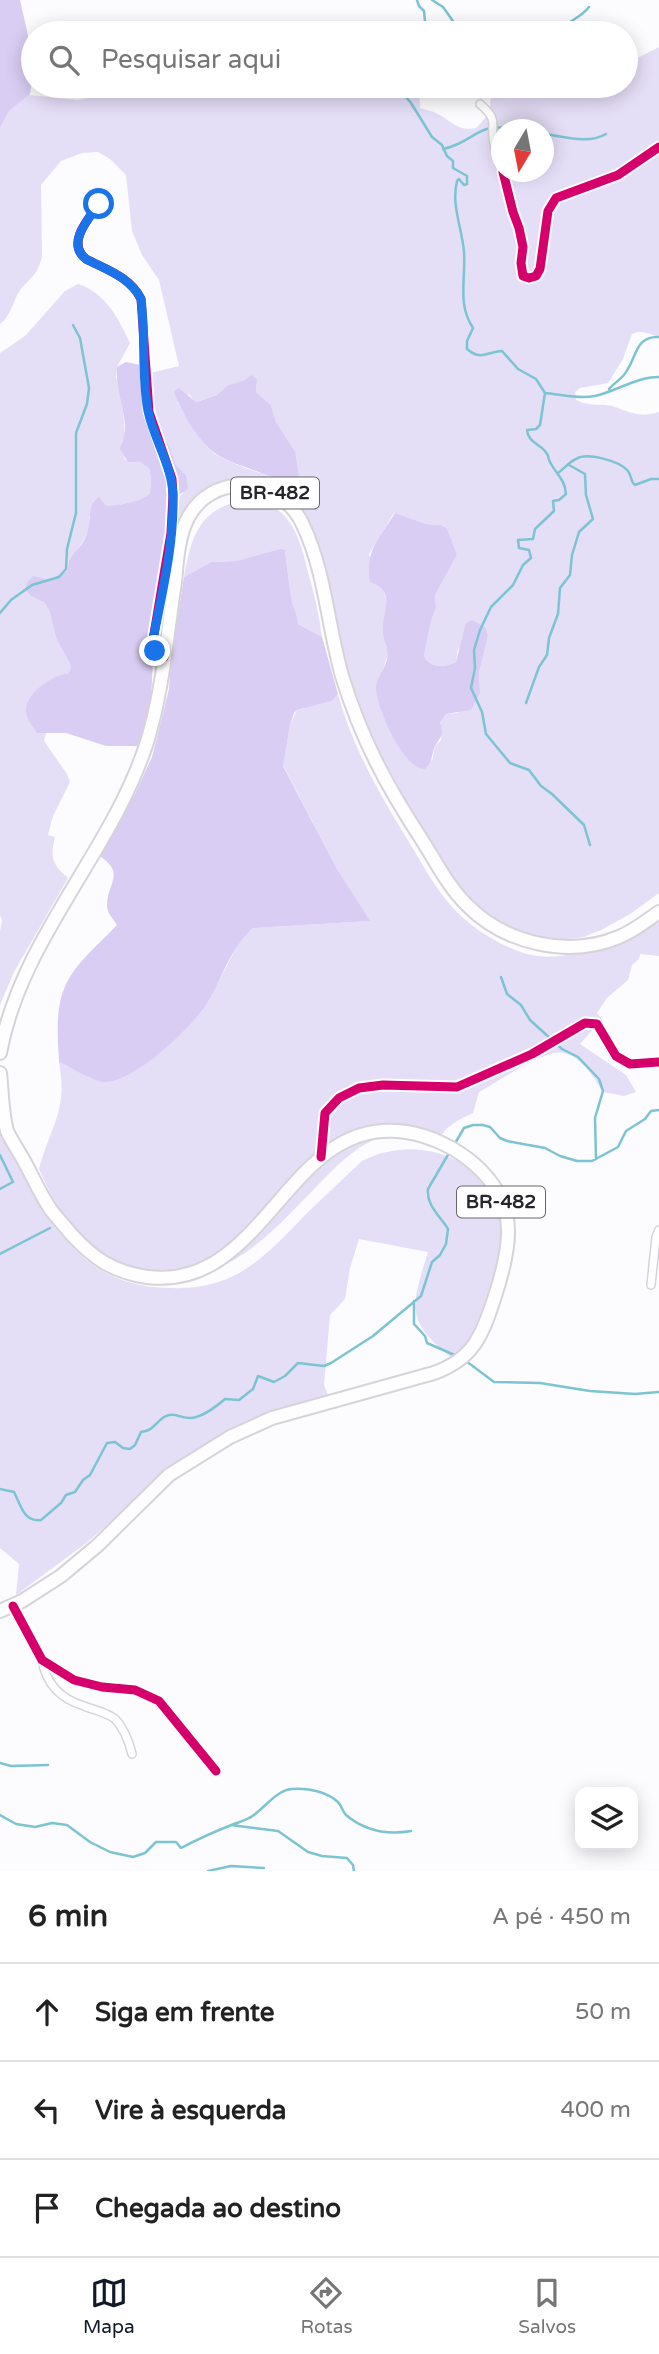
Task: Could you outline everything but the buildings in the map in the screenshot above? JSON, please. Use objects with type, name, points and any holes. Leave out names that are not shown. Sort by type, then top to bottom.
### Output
[{"type":"highway","name":"BR-482","points":[[0,1053],[10,1011],[20,985],[133,780],[151,727],[182,534],[195,506],[208,495],[225,487],[248,485],[280,495],[299,515],[308,536],[343,678],[363,736],[402,810],[467,905],[481,918],[517,938],[531,943],[565,947],[612,940],[659,912]]},
{"type":"highway","name":"BR-482","points":[[0,1073],[7,1130],[50,1209],[85,1251],[125,1272],[154,1278],[166,1277],[194,1272],[216,1262],[246,1238],[321,1157],[342,1141],[371,1132],[404,1132],[426,1136],[449,1145],[481,1172],[501,1202],[508,1229],[499,1285],[484,1330],[467,1354],[445,1369],[272,1418],[230,1437],[169,1475],[98,1545],[61,1576],[13,1606],[0,1611]]},
{"type":"street","points":[[480,104],[492,119]]},
{"type":"street","points":[[506,182],[523,247],[520,263],[523,276],[529,278],[536,276],[540,269],[548,211],[556,198],[618,176],[659,147]]},
{"type":"street","points":[[99,204],[80,231],[78,249],[80,255],[86,259],[128,280],[141,299],[149,412],[172,479],[171,533],[153,640],[155,651],[164,657]]},
{"type":"street","points":[[321,1157],[325,1113],[339,1098],[359,1088],[383,1085],[457,1087],[533,1054],[585,1023],[597,1024],[616,1056],[629,1064],[659,1062]]},
{"type":"street","points":[[651,1285],[659,1230]]},
{"type":"street","points":[[13,1606],[42,1660],[46,1678],[69,1701],[106,1714],[115,1720],[128,1741],[132,1754]]},
{"type":"street","points":[[42,1660],[74,1679],[102,1687],[135,1690],[159,1701],[216,1771]]},
{"type":"shaded area","points":[[0,0],[20,0],[24,21],[21,21],[21,98],[25,98],[9,111],[0,128]]},
{"type":"shaded area","points":[[659,47],[659,337],[643,332],[632,334],[623,359],[608,383],[580,388],[575,392],[576,400],[587,404],[610,406],[641,415],[659,412],[659,893],[603,929],[584,937],[570,939],[551,940],[510,932],[468,905],[366,744],[305,519],[291,499],[267,485],[226,486],[181,520],[170,541],[176,497],[183,494],[186,475],[176,465],[162,434],[147,420],[142,375],[179,366],[159,280],[142,255],[132,231],[126,175],[110,159],[98,152],[82,153],[61,161],[41,185],[42,256],[39,267],[21,289],[0,324],[0,128],[9,111],[24,98],[420,98],[420,108],[436,113],[460,127],[476,128],[486,117],[491,98],[638,98],[638,58]],"holes":[[[257,380],[256,392],[271,405],[276,422],[295,451],[291,483],[238,465],[212,452],[177,402],[189,394],[195,402],[217,395],[228,385]],[[394,513],[426,524],[442,525],[457,555],[435,595],[436,608],[424,656],[434,665],[451,664],[456,662],[458,649],[488,636],[479,673],[480,693],[458,713],[446,714],[440,723],[441,740],[435,746],[432,761],[382,710],[376,689],[388,654],[383,631],[387,604],[369,554]]]},
{"type":"shaded area","points":[[78,284],[104,300],[130,343],[117,367],[116,377],[122,399],[125,435],[121,443],[125,460],[140,462],[149,468],[150,493],[129,503],[105,505],[89,517],[87,533],[67,572],[60,573],[51,580],[43,578],[38,598],[49,610],[56,638],[71,663],[71,670],[37,733],[46,733],[44,741],[70,782],[53,816],[48,835],[55,837],[53,855],[56,865],[68,878],[14,972],[0,1005],[0,353],[25,336],[65,291]]},
{"type":"shaded area","points":[[126,362],[140,365],[144,378],[147,420],[168,444],[176,465],[186,475],[188,489],[176,497],[153,661],[151,697],[142,746],[106,746],[66,733],[37,733],[29,721],[26,708],[31,696],[56,677],[68,674],[71,669],[56,638],[49,610],[44,602],[31,596],[25,589],[33,576],[51,580],[60,573],[67,572],[73,554],[85,539],[92,505],[99,497],[105,505],[115,505],[136,501],[150,493],[149,468],[140,462],[128,462],[120,449],[125,424],[117,367]]},
{"type":"shaded area","points":[[252,375],[257,380],[256,392],[271,405],[276,422],[295,451],[299,478],[297,482],[274,478],[216,454],[191,426],[174,392],[178,388],[196,402],[217,395],[228,385]]},
{"type":"shaded area","points":[[252,501],[276,509],[292,525],[305,560],[322,637],[298,624],[292,602],[285,550],[236,561],[211,562],[184,577],[195,535],[210,514],[221,507]]},
{"type":"shaded area","points":[[395,513],[447,529],[457,555],[435,595],[436,608],[424,656],[427,660],[438,666],[456,662],[466,623],[472,620],[485,627],[488,636],[479,673],[480,693],[471,710],[446,714],[440,723],[441,736],[425,769],[408,759],[400,749],[381,711],[376,690],[387,656],[383,633],[386,597],[379,586],[370,582],[370,561],[375,545]]},
{"type":"shaded area","points":[[285,550],[292,602],[298,624],[322,637],[338,694],[332,701],[294,713],[283,766],[337,869],[370,921],[253,928],[234,951],[204,1008],[179,1036],[132,1073],[117,1080],[104,1082],[94,1079],[59,1062],[59,1006],[68,980],[87,955],[117,925],[107,905],[114,873],[107,861],[98,855],[134,796],[152,757],[169,689],[184,577],[211,562],[236,561]]},
{"type":"shaded area","points":[[338,694],[369,773],[428,875],[454,910],[478,930],[517,951],[554,957],[586,950],[602,943],[659,908],[659,956],[640,954],[639,959],[632,965],[628,980],[607,998],[597,1013],[602,1019],[580,1044],[626,1075],[636,1092],[624,1096],[603,1092],[587,1069],[570,1055],[556,1053],[545,1056],[479,1092],[473,1113],[449,1126],[439,1139],[391,1136],[376,1139],[352,1153],[279,1225],[238,1258],[215,1269],[191,1275],[164,1276],[134,1269],[99,1252],[74,1231],[64,1218],[39,1169],[60,1106],[59,1062],[73,1069],[209,1001],[241,938],[253,928],[369,921],[337,869],[283,765],[290,725],[297,710],[332,701]]},
{"type":"shaded area","points":[[0,1109],[40,1201],[57,1229],[78,1253],[103,1271],[133,1283],[169,1288],[206,1285],[241,1272],[276,1244],[362,1161],[396,1150],[414,1149],[448,1157],[478,1176],[498,1201],[503,1213],[505,1251],[480,1331],[454,1360],[426,1334],[416,1312],[418,1287],[428,1252],[359,1239],[350,1268],[345,1299],[330,1315],[324,1385],[330,1400],[270,1420],[157,1482],[85,1544],[16,1595],[19,1564],[0,1548]]},
{"type":"waterway","points":[[417,0],[424,11],[425,21]]},
{"type":"waterway","points":[[432,0],[443,7],[453,21]]},
{"type":"waterway","points":[[571,21],[589,7]]},
{"type":"waterway","points":[[407,98],[432,137],[442,145],[447,156],[453,161],[453,168],[467,176],[467,184],[464,185],[459,179],[455,190],[464,252],[465,310],[473,328],[467,341],[467,349],[476,355],[502,351],[518,369],[536,379],[545,393],[595,396],[642,379],[659,377]]},
{"type":"waterway","points":[[443,149],[491,128]]},
{"type":"waterway","points":[[554,136],[591,139],[606,134]]},
{"type":"waterway","points":[[0,613],[11,600],[32,585],[59,577],[66,569],[67,549],[76,513],[76,433],[87,404],[89,388],[80,338],[73,325]]},
{"type":"waterway","points":[[609,389],[630,366],[641,344],[645,340],[659,337]]},
{"type":"waterway","points":[[545,393],[540,425],[536,429],[527,430],[531,440],[548,455],[564,484],[566,494],[553,501],[554,511],[535,529],[533,539],[518,540],[519,548],[529,550],[531,558],[523,565],[513,585],[491,607],[480,630],[474,650],[475,668],[471,688],[482,712],[486,734],[510,763],[529,770],[541,786],[584,825],[590,845]]},
{"type":"waterway","points":[[558,473],[573,460],[588,457],[624,467],[635,485],[659,479]]},
{"type":"waterway","points":[[526,703],[539,667],[547,655],[549,638],[558,614],[560,588],[570,575],[572,555],[579,532],[593,519],[586,495],[585,474],[569,465]]},
{"type":"waterway","points":[[501,977],[507,994],[521,1005],[530,1020],[562,1049],[578,1057],[599,1079],[603,1091],[595,1118],[596,1159]]},
{"type":"waterway","points":[[454,1145],[464,1128],[483,1125],[490,1127],[500,1138],[507,1141],[545,1148],[577,1161],[592,1161],[618,1147],[626,1131],[645,1119],[651,1111],[659,1110]]},
{"type":"waterway","points":[[0,1489],[14,1492],[26,1515],[41,1520],[61,1503],[66,1495],[75,1492],[90,1475],[107,1443],[115,1442],[130,1449],[141,1432],[151,1428],[164,1417],[200,1416],[225,1399],[239,1400],[253,1389],[258,1376],[274,1382],[285,1376],[298,1363],[324,1366],[373,1336],[421,1296],[432,1262],[446,1244],[448,1229],[431,1205],[428,1189],[449,1153]]},
{"type":"waterway","points":[[0,1155],[13,1182],[0,1189]]},
{"type":"waterway","points":[[0,1254],[50,1228]]},
{"type":"waterway","points":[[414,1301],[414,1324],[425,1336],[427,1343],[457,1356]]},
{"type":"waterway","points":[[466,1361],[494,1382],[540,1383],[590,1391],[635,1394],[659,1392]]},
{"type":"waterway","points":[[0,1763],[11,1766],[48,1765]]},
{"type":"waterway","points":[[0,1815],[16,1824],[35,1827],[52,1823],[67,1825],[90,1842],[110,1852],[133,1857],[145,1853],[156,1842],[176,1842],[181,1848],[249,1818],[280,1793],[298,1789],[328,1795],[338,1802],[346,1815],[369,1828],[385,1832],[411,1831]]},
{"type":"waterway","points":[[231,1825],[278,1831],[308,1852],[347,1858],[354,1871]]},
{"type":"waterway","points":[[208,1871],[231,1866],[264,1868]]},
{"type":"cycle path","points":[[506,182],[523,247],[523,276],[529,278],[536,276],[540,269],[548,211],[556,198],[618,175],[659,147]]},
{"type":"cycle path","points":[[99,204],[81,231],[78,246],[86,259],[131,285],[141,299],[149,412],[172,479],[171,533],[153,640],[155,651],[164,657]]},
{"type":"cycle path","points":[[321,1157],[325,1113],[339,1098],[359,1088],[383,1085],[457,1087],[532,1054],[585,1023],[597,1024],[616,1056],[630,1064],[659,1062]]},
{"type":"cycle path","points":[[13,1606],[42,1660],[74,1680],[102,1687],[135,1690],[159,1701],[216,1771]]},
{"type":"route","points":[[99,204],[80,231],[78,249],[80,255],[86,259],[128,280],[141,299],[149,412],[172,479],[171,533],[153,640],[155,651]]}]
